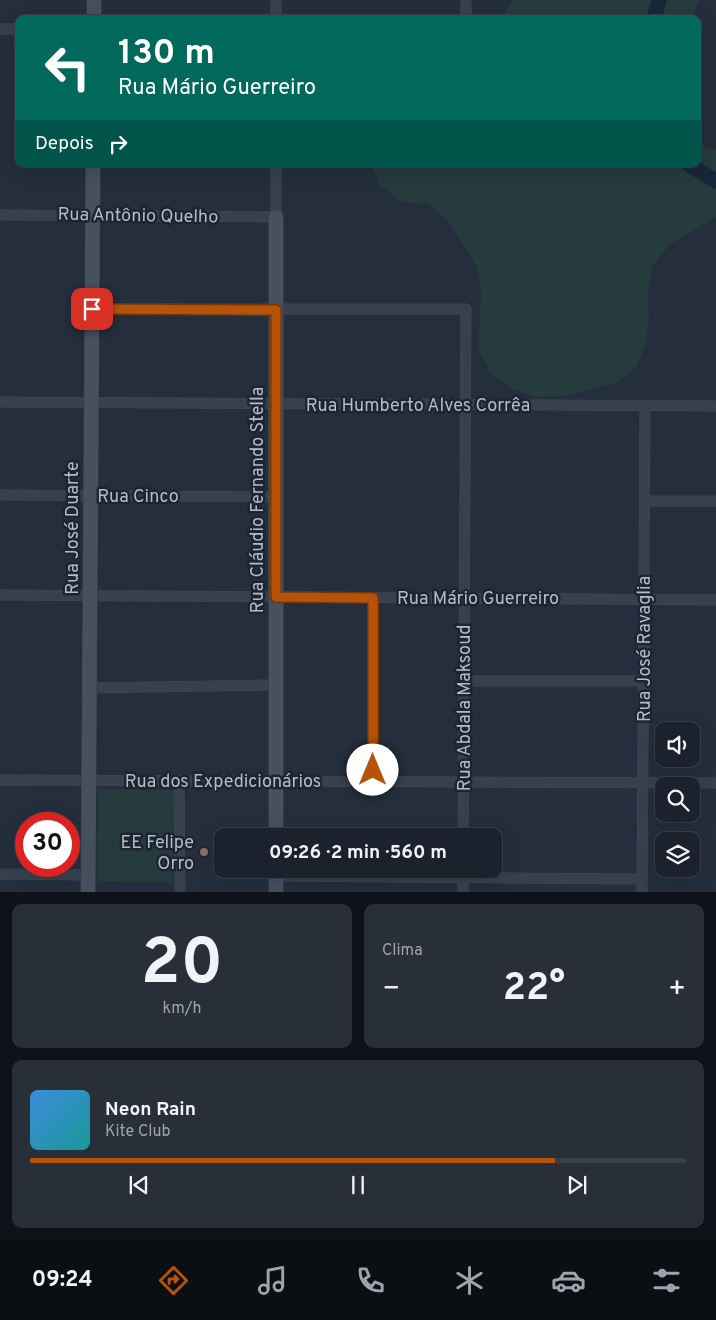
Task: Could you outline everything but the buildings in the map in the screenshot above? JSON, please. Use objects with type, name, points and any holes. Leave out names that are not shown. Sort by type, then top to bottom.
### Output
[{"type":"street","points":[[94,0],[94,15]]},
{"type":"street","points":[[276,0],[276,15]]},
{"type":"street","points":[[466,0],[466,15]]},
{"type":"street","points":[[0,29],[15,29]]},
{"type":"street","name":"Rua José Duarte","points":[[88,892],[93,167]]},
{"type":"street","name":"Rua Cláudio Fernando Stella","points":[[276,167],[276,828]]},
{"type":"street","name":"Rua Antônio Quelho","points":[[0,215],[93,214],[276,217]]},
{"type":"street","points":[[92,309],[276,310]]},
{"type":"street","name":"Rua Abdala Maksoud","points":[[276,310],[466,309],[463,828]]},
{"type":"street","name":"Rua Humberto Alves Corrêa","points":[[0,402],[716,406]]},
{"type":"street","name":"Rua José Ravaglia","points":[[642,892],[645,406]]},
{"type":"street","name":"Rua Cinco","points":[[0,495],[276,497]]},
{"type":"street","points":[[645,501],[716,501]]},
{"type":"street","name":"Rua Mário Guerreiro","points":[[0,595],[716,600]]},
{"type":"street","points":[[373,598],[374,781]]},
{"type":"street","points":[[464,680],[644,681]]},
{"type":"street","points":[[90,688],[276,685]]},
{"type":"street","name":"Rua dos Expedicionários","points":[[0,780],[716,782]]},
{"type":"street","points":[[179,781],[180,892]]},
{"type":"street","points":[[0,874],[88,875]]},
{"type":"street","points":[[502,874],[642,879]]},
{"type":"street","points":[[276,878],[276,892]]},
{"type":"street","points":[[463,878],[463,892]]},
{"type":"green space","points":[[513,0],[698,0],[694,15],[504,15]]},
{"type":"green space","points":[[701,143],[703,146],[716,150],[716,217],[670,244],[653,266],[648,291],[649,316],[646,343],[636,367],[616,383],[565,396],[536,397],[512,389],[490,373],[478,348],[481,295],[477,268],[449,222],[428,204],[402,202],[380,186],[373,167],[701,167]]},
{"type":"green space","points":[[98,789],[174,790],[173,882],[97,881]]},
{"type":"waterway","points":[[655,15],[659,0]]},
{"type":"waterway","points":[[693,167],[716,181]]},
{"type":"place","name":"EE Felipe Orro","points":[[204,852]]},
{"type":"route","points":[[92,309],[276,310],[276,597],[373,598],[373,770]]}]
